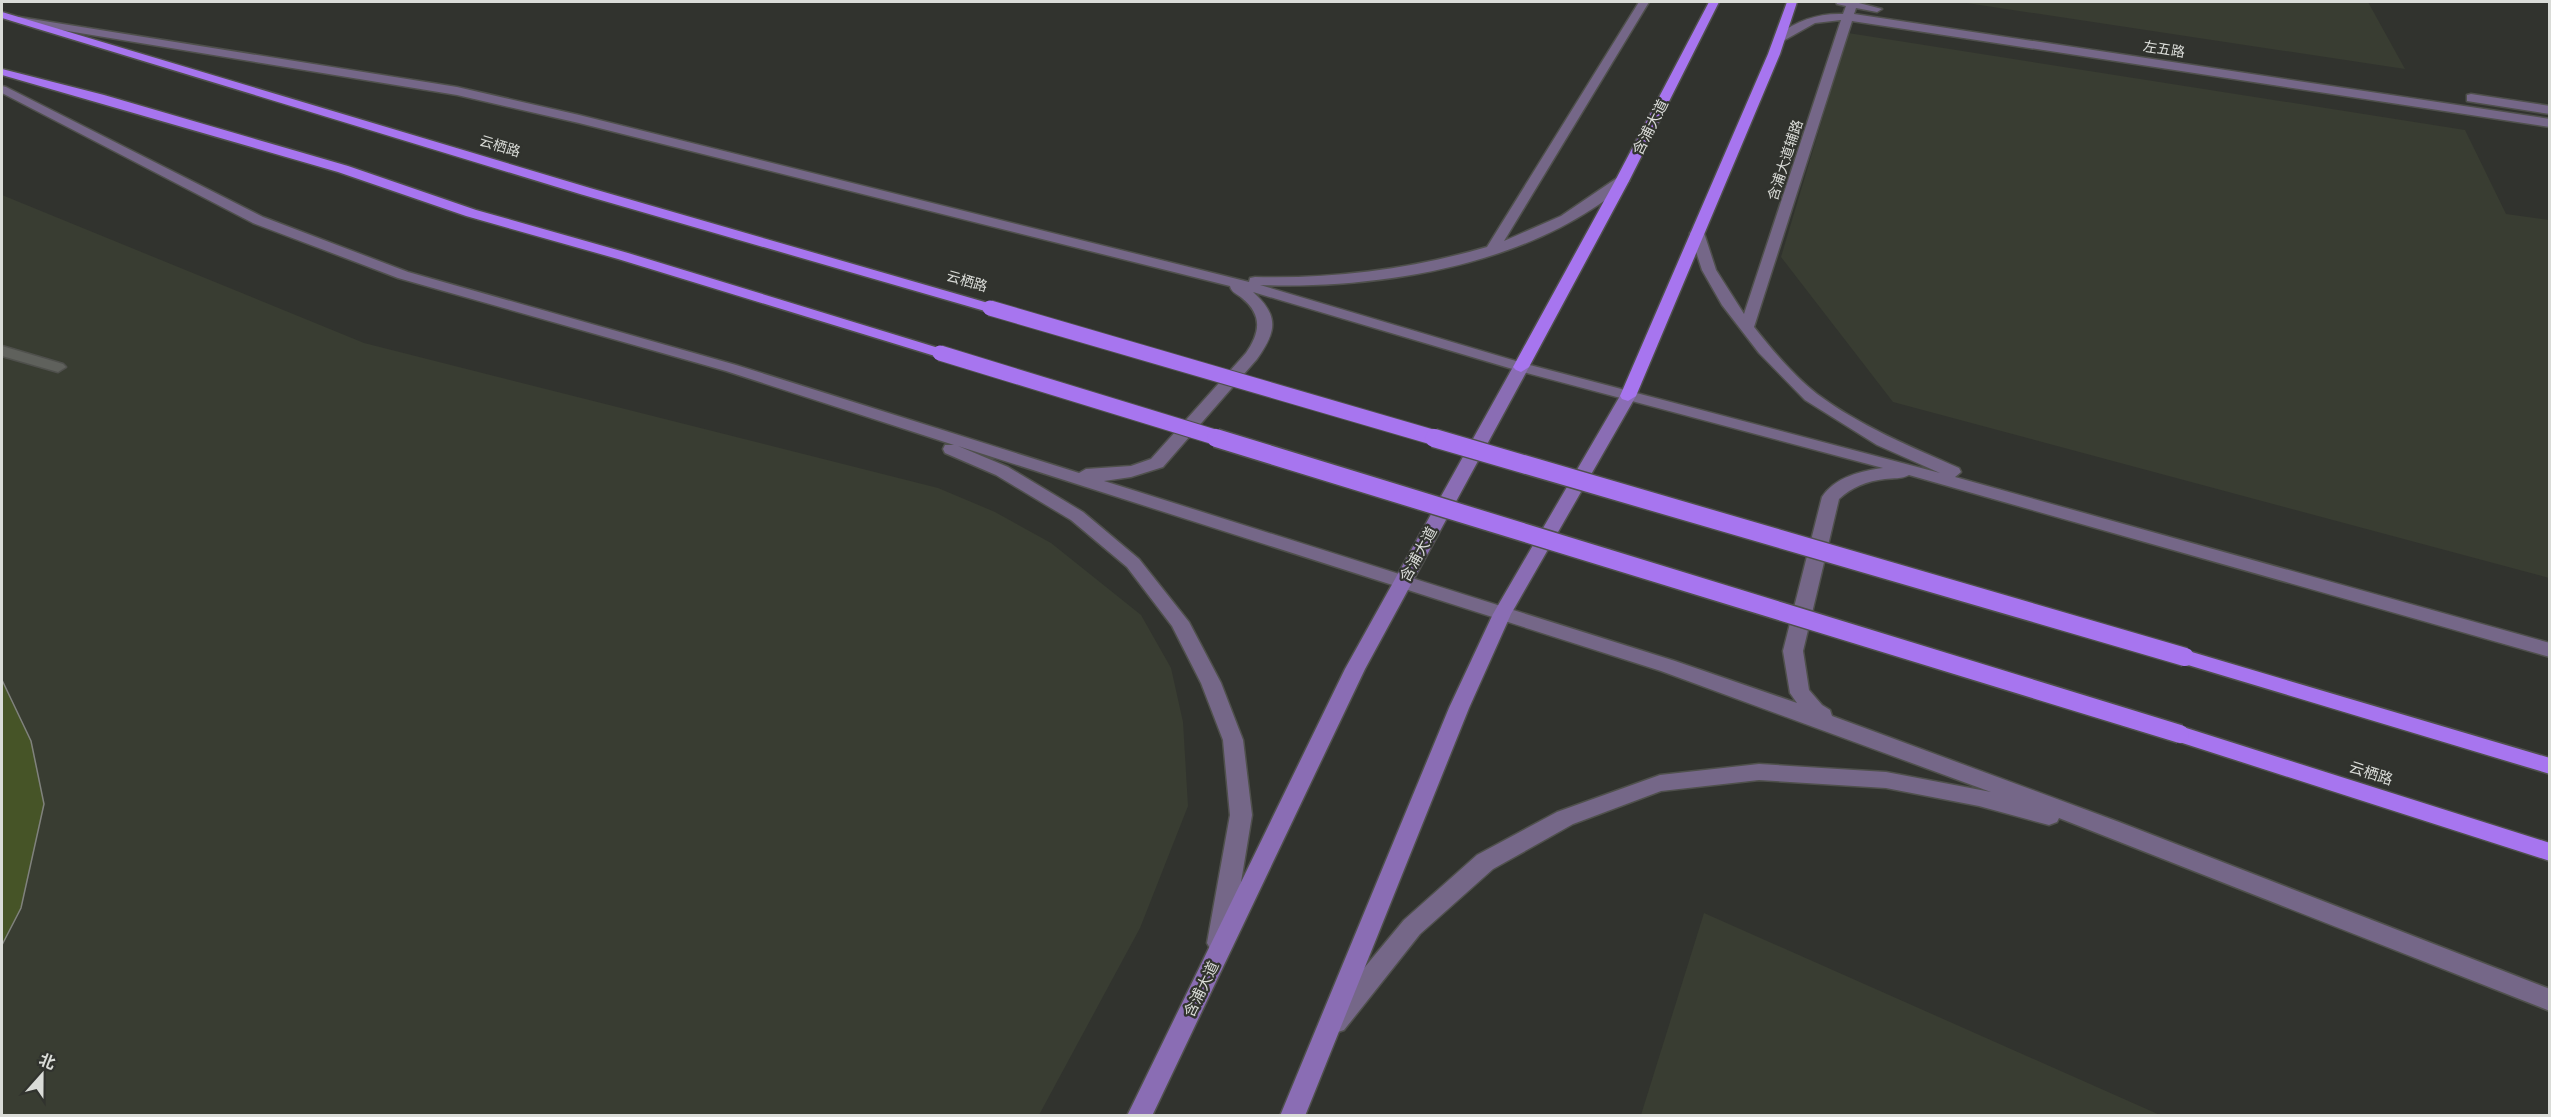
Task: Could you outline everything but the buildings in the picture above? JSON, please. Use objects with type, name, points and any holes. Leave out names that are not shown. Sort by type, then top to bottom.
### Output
[{"type":"highway","name":"含浦大道","points":[[1521,367],[1622,181],[1714,2]]},
{"type":"highway","points":[[1628,396],[1779,39],[1791,2]]},
{"type":"highway","name":"云栖路","points":[[2,15],[574,188],[2550,765]]},
{"type":"highway","name":"云栖路","points":[[2,72],[100,98],[343,169],[471,213],[622,256],[2180,734],[2550,852]]},
{"type":"main road","points":[[1493,248],[1644,2]]},
{"type":"main road","name":"左五路","points":[[1779,39],[1796,25],[1848,6],[2550,110]]},
{"type":"main road","name":"左五路","points":[[1848,6],[1872,19],[2550,123]]},
{"type":"main road","name":"含浦大道辅路","points":[[1747,327],[1848,6]]},
{"type":"main road","points":[[19,20],[457,92],[579,119],[1216,277],[1521,367],[1943,478],[2550,650]]},
{"type":"main road","points":[[2,89],[258,220],[403,275],[731,368],[1679,670],[1842,727],[2550,1000]]},
{"type":"main road","points":[[1216,277],[1280,283],[1334,279],[1395,271],[1463,257],[1528,237],[1586,208],[1622,181]]},
{"type":"main road","points":[[1697,232],[1709,270],[1729,305],[1764,350],[1811,398],[1883,441],[2004,495]]},
{"type":"main road","points":[[1058,472],[1112,476],[1137,472],[1157,463],[1252,356],[1265,339],[1267,324],[1260,308],[1251,297],[1216,277]]},
{"type":"main road","name":"含浦大道","points":[[1139,1116],[1355,669],[1521,367]]},
{"type":"main road","points":[[1292,1116],[1459,708],[1502,614],[1628,396]]},
{"type":"main road","points":[[841,403],[1002,471],[1077,516],[1133,563],[1180,622],[1211,683],[1233,740],[1241,815],[1217,956]]},
{"type":"main road","points":[[1842,727],[1815,710],[1800,693],[1793,651],[1831,497],[1842,486],[1878,474],[1900,473],[1943,478]]},
{"type":"main road","points":[[1325,1035],[1412,927],[1485,862],[1565,818],[1660,783],[1759,772],[1886,780],[1979,797],[2139,841]]},
{"type":"street","points":[[2,351],[58,367]]},
{"type":"shaded area","points":[[1960,2],[2368,2],[2405,69]]},
{"type":"shaded area","points":[[1848,33],[2465,130],[2506,214],[2549,220],[2549,578],[1893,402],[1781,257]]},
{"type":"shaded area","points":[[2,195],[364,343],[938,488],[995,512],[1051,543],[1141,615],[1171,668],[1183,722],[1188,806],[1140,928],[1039,1115],[2,1115]]},
{"type":"shaded area","points":[[1704,913],[2160,1115],[1641,1115]]}]
